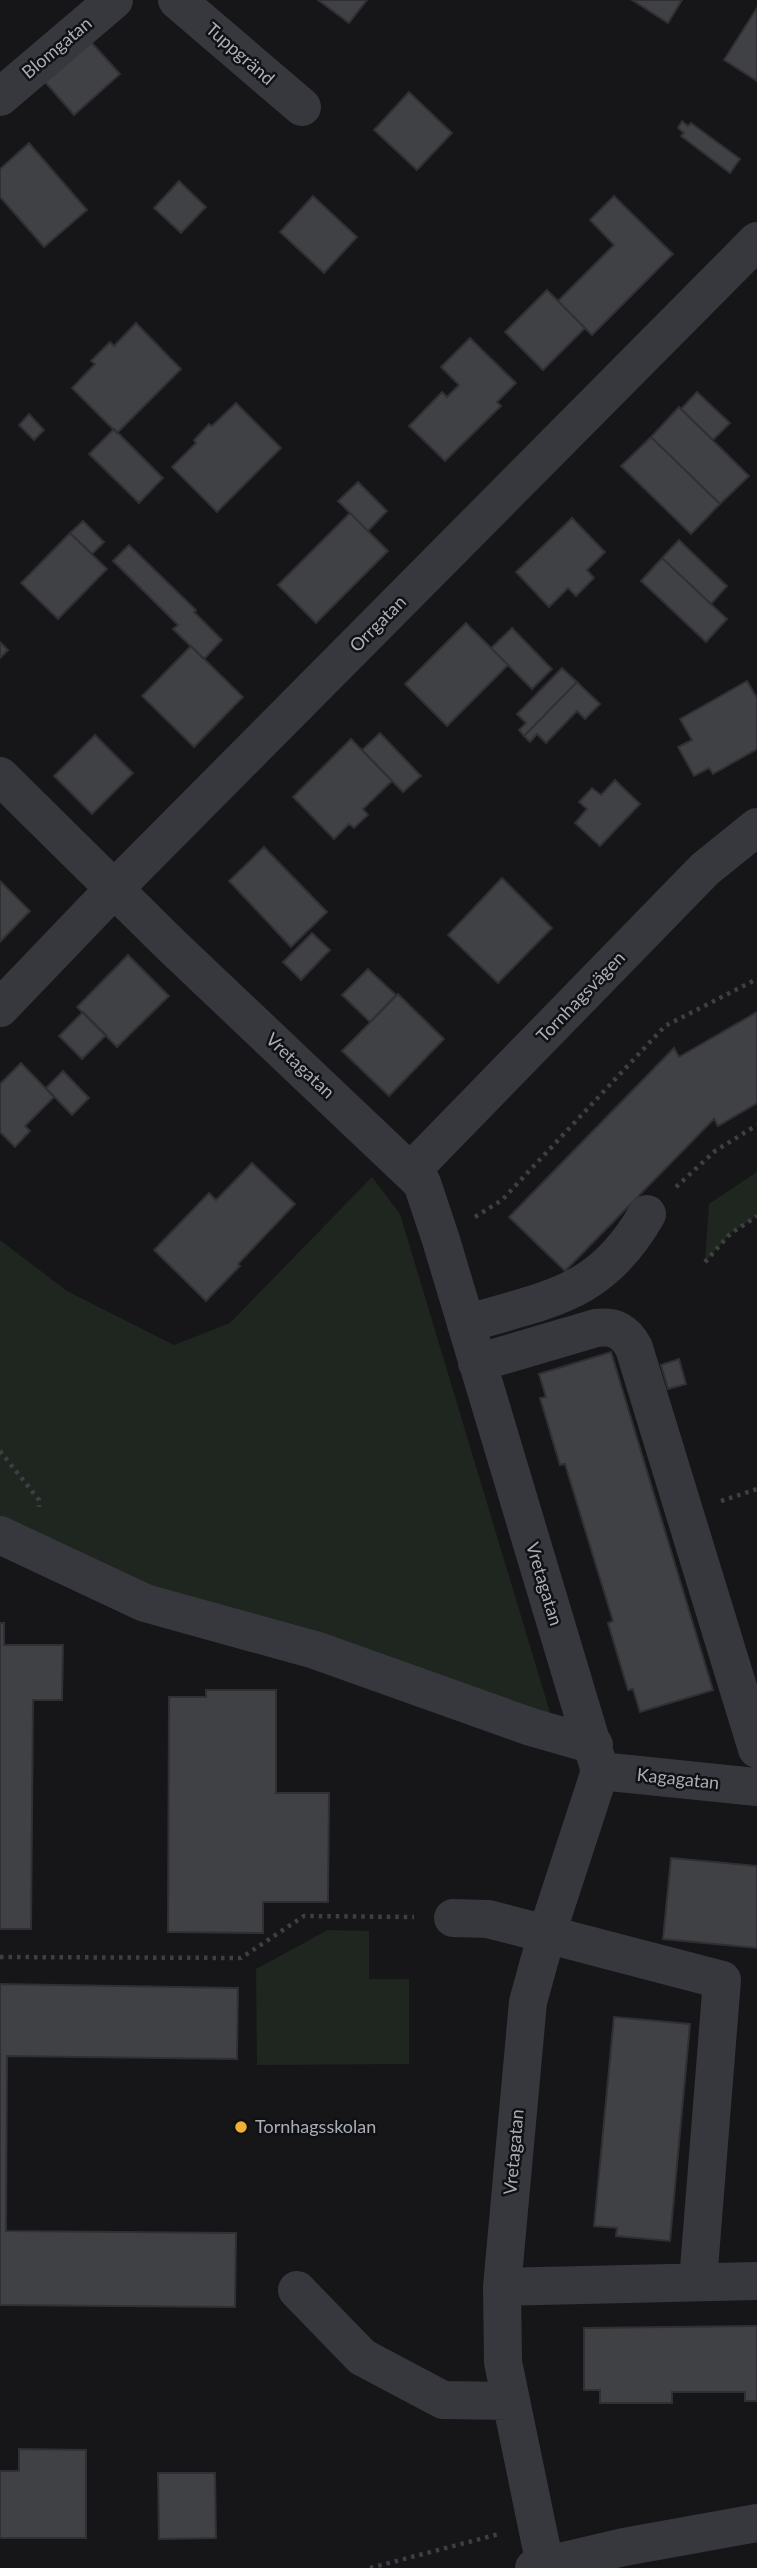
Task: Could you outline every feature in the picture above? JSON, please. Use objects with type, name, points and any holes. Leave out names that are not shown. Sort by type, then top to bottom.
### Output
[{"type":"street","name":"Blomgatan","points":[[0,97],[114,0]]},
{"type":"street","name":"Tuppgränd","points":[[177,0],[302,107]]},
{"type":"street","name":"Orrgatan","points":[[0,1008],[114,889],[757,241]]},
{"type":"street","name":"Vretagatan","points":[[0,776],[114,889],[411,1171],[422,1183],[441,1240],[597,1758],[528,2002],[502,2287],[503,2362],[540,2566]]},
{"type":"street","name":"Tornhagsvägen","points":[[411,1171],[705,869],[757,827]]},
{"type":"street","points":[[466,1324],[566,1293],[591,1280],[616,1259],[659,1203]]},
{"type":"street","points":[[477,1363],[596,1328],[619,1330],[628,1337],[634,1348],[757,1749]]},
{"type":"street","name":"Kagagatan","points":[[0,1535],[18,1555],[145,1603],[315,1650],[531,1727],[597,1758],[757,1787]]},
{"type":"street","points":[[453,1918],[488,1919],[722,1980],[698,2281]]},
{"type":"street","points":[[502,2287],[757,2281]]},
{"type":"street","points":[[297,2290],[362,2357],[443,2400],[510,2401]]},
{"type":"street","points":[[540,2566],[757,2523]]},
{"type":"path","points":[[441,1240],[502,1200],[665,1026],[757,979]]},
{"type":"path","points":[[659,1203],[715,1151],[757,1125]]},
{"type":"path","points":[[705,1262],[730,1234],[757,1216]]},
{"type":"path","points":[[0,1451],[39,1500],[18,1555]]},
{"type":"path","points":[[721,1502],[757,1489]]},
{"type":"path","points":[[0,1957],[241,1958],[304,1916],[453,1918]]},
{"type":"shaded area","points":[[757,1172],[757,1216],[730,1234],[705,1262],[709,1204]]},
{"type":"shaded area","points":[[372,1177],[400,1214],[558,1739],[0,1541],[0,1240],[67,1291],[174,1345],[230,1323]]},
{"type":"shaded area","points":[[328,1930],[369,1931],[369,1979],[409,1979],[409,2064],[257,2065],[256,1969]]},
{"type":"building","points":[[318,0],[367,0],[349,23]]},
{"type":"building","points":[[632,0],[682,0],[668,23]]},
{"type":"building","points":[[757,8],[757,81],[724,60]]},
{"type":"building","points":[[91,42],[120,74],[74,115],[45,82]]},
{"type":"building","points":[[409,92],[452,133],[417,170],[374,130]]},
{"type":"building","points":[[682,121],[688,126],[691,123],[740,159],[730,173],[681,136],[684,133],[678,128]]},
{"type":"building","points":[[29,143],[87,210],[44,247],[0,197],[0,169]]},
{"type":"building","points":[[179,181],[206,207],[181,233],[154,208]]},
{"type":"building","points":[[313,196],[357,237],[324,273],[280,232]]},
{"type":"building","points":[[614,196],[673,254],[592,335],[558,301],[614,245],[590,220]]},
{"type":"building","points":[[547,290],[585,328],[543,370],[505,332]]},
{"type":"building","points":[[136,323],[181,369],[117,433],[72,388],[95,364],[91,361],[110,342],[114,346]]},
{"type":"building","points":[[470,338],[516,383],[497,402],[501,406],[445,461],[409,426],[442,392],[447,397],[459,385],[441,367]]},
{"type":"building","points":[[697,392],[730,423],[713,440],[681,409]]},
{"type":"building","points":[[236,403],[281,448],[217,512],[172,467],[196,443],[194,440],[209,424],[212,426]]},
{"type":"building","points":[[679,407],[749,476],[720,504],[651,437]]},
{"type":"building","points":[[29,414],[44,430],[34,440],[19,425]]},
{"type":"building","points":[[114,429],[163,478],[139,503],[89,454]]},
{"type":"building","points":[[651,437],[720,504],[691,534],[621,466]]},
{"type":"building","points":[[358,482],[387,511],[368,531],[338,501]]},
{"type":"building","points":[[350,513],[388,551],[316,623],[278,585]]},
{"type":"building","points":[[572,518],[605,552],[587,570],[594,578],[576,596],[568,588],[549,607],[516,572]]},
{"type":"building","points":[[83,521],[104,542],[92,554],[70,533]]},
{"type":"building","points":[[70,533],[107,569],[58,619],[21,583]]},
{"type":"building","points":[[679,540],[727,586],[711,604],[662,558]]},
{"type":"building","points":[[129,545],[196,610],[194,612],[222,640],[204,659],[173,629],[178,625],[113,561]]},
{"type":"building","points":[[662,558],[727,619],[706,642],[641,581]]},
{"type":"building","points":[[466,623],[508,665],[447,726],[405,684]]},
{"type":"building","points":[[512,628],[552,669],[532,689],[491,648]]},
{"type":"building","points":[[0,642],[8,650],[0,658]]},
{"type":"building","points":[[191,646],[243,697],[194,747],[142,696]]},
{"type":"building","points":[[562,668],[577,682],[524,736],[519,730],[526,723],[517,714]]},
{"type":"building","points":[[747,681],[757,698],[757,749],[713,774],[709,768],[694,776],[678,747],[692,740],[680,719]]},
{"type":"building","points":[[577,682],[600,704],[585,719],[577,711],[546,743],[537,734],[530,742],[524,736]]},
{"type":"building","points":[[380,733],[421,776],[403,792],[362,750]]},
{"type":"building","points":[[95,735],[133,773],[92,814],[54,776]]},
{"type":"building","points":[[351,739],[392,781],[363,809],[368,815],[354,828],[349,824],[334,839],[293,797]]},
{"type":"building","points":[[615,780],[640,804],[600,846],[575,823],[587,809],[579,802],[592,788],[601,795]]},
{"type":"building","points":[[264,847],[327,912],[291,947],[229,881]]},
{"type":"building","points":[[502,878],[552,928],[498,983],[448,935]]},
{"type":"building","points":[[0,881],[30,911],[0,942]]},
{"type":"building","points":[[312,933],[330,950],[301,980],[283,962]]},
{"type":"building","points":[[128,955],[169,996],[117,1047],[77,1007]]},
{"type":"building","points":[[368,969],[396,995],[370,1022],[342,995]]},
{"type":"building","points":[[398,994],[444,1039],[389,1096],[342,1051]]},
{"type":"building","points":[[83,1012],[106,1035],[82,1059],[59,1036]]},
{"type":"building","points":[[757,1012],[757,1103],[718,1126],[714,1119],[565,1271],[509,1217],[674,1048],[679,1057]]},
{"type":"building","points":[[21,1063],[54,1097],[25,1126],[30,1131],[15,1147],[0,1132],[0,1084]]},
{"type":"building","points":[[63,1071],[89,1098],[72,1115],[46,1088]]},
{"type":"building","points":[[252,1163],[295,1204],[206,1301],[154,1250],[209,1193],[216,1200]]},
{"type":"building","points":[[611,1352],[713,1690],[640,1712],[633,1689],[628,1690],[608,1623],[613,1621],[565,1464],[560,1465],[540,1398],[546,1397],[539,1374]]},
{"type":"building","points":[[679,1359],[686,1384],[668,1389],[661,1365]]},
{"type":"building","points":[[0,1623],[4,1623],[4,1645],[63,1645],[62,1700],[33,1700],[31,1929],[0,1929]]},
{"type":"building","points":[[206,1690],[276,1690],[276,1793],[329,1793],[328,1902],[263,1902],[263,1933],[168,1932],[169,1697],[206,1697]]},
{"type":"building","points":[[671,1858],[757,1866],[757,1948],[663,1939]]},
{"type":"building","points":[[0,1984],[238,1988],[237,2059],[7,2056],[6,2231],[236,2233],[235,2307],[0,2305]]},
{"type":"building","points":[[614,2017],[690,2024],[670,2241],[616,2236],[617,2228],[594,2226]]},
{"type":"building","points":[[757,2326],[757,2401],[745,2401],[745,2392],[672,2392],[672,2403],[600,2403],[600,2390],[584,2390],[584,2328]]},
{"type":"building","points":[[19,2449],[86,2450],[86,2538],[0,2538],[0,2471],[19,2471]]},
{"type":"building","points":[[158,2473],[215,2473],[216,2538],[159,2539]]},
{"type":"place","name":"Tornhagsskolan","points":[[241,2127]]}]
